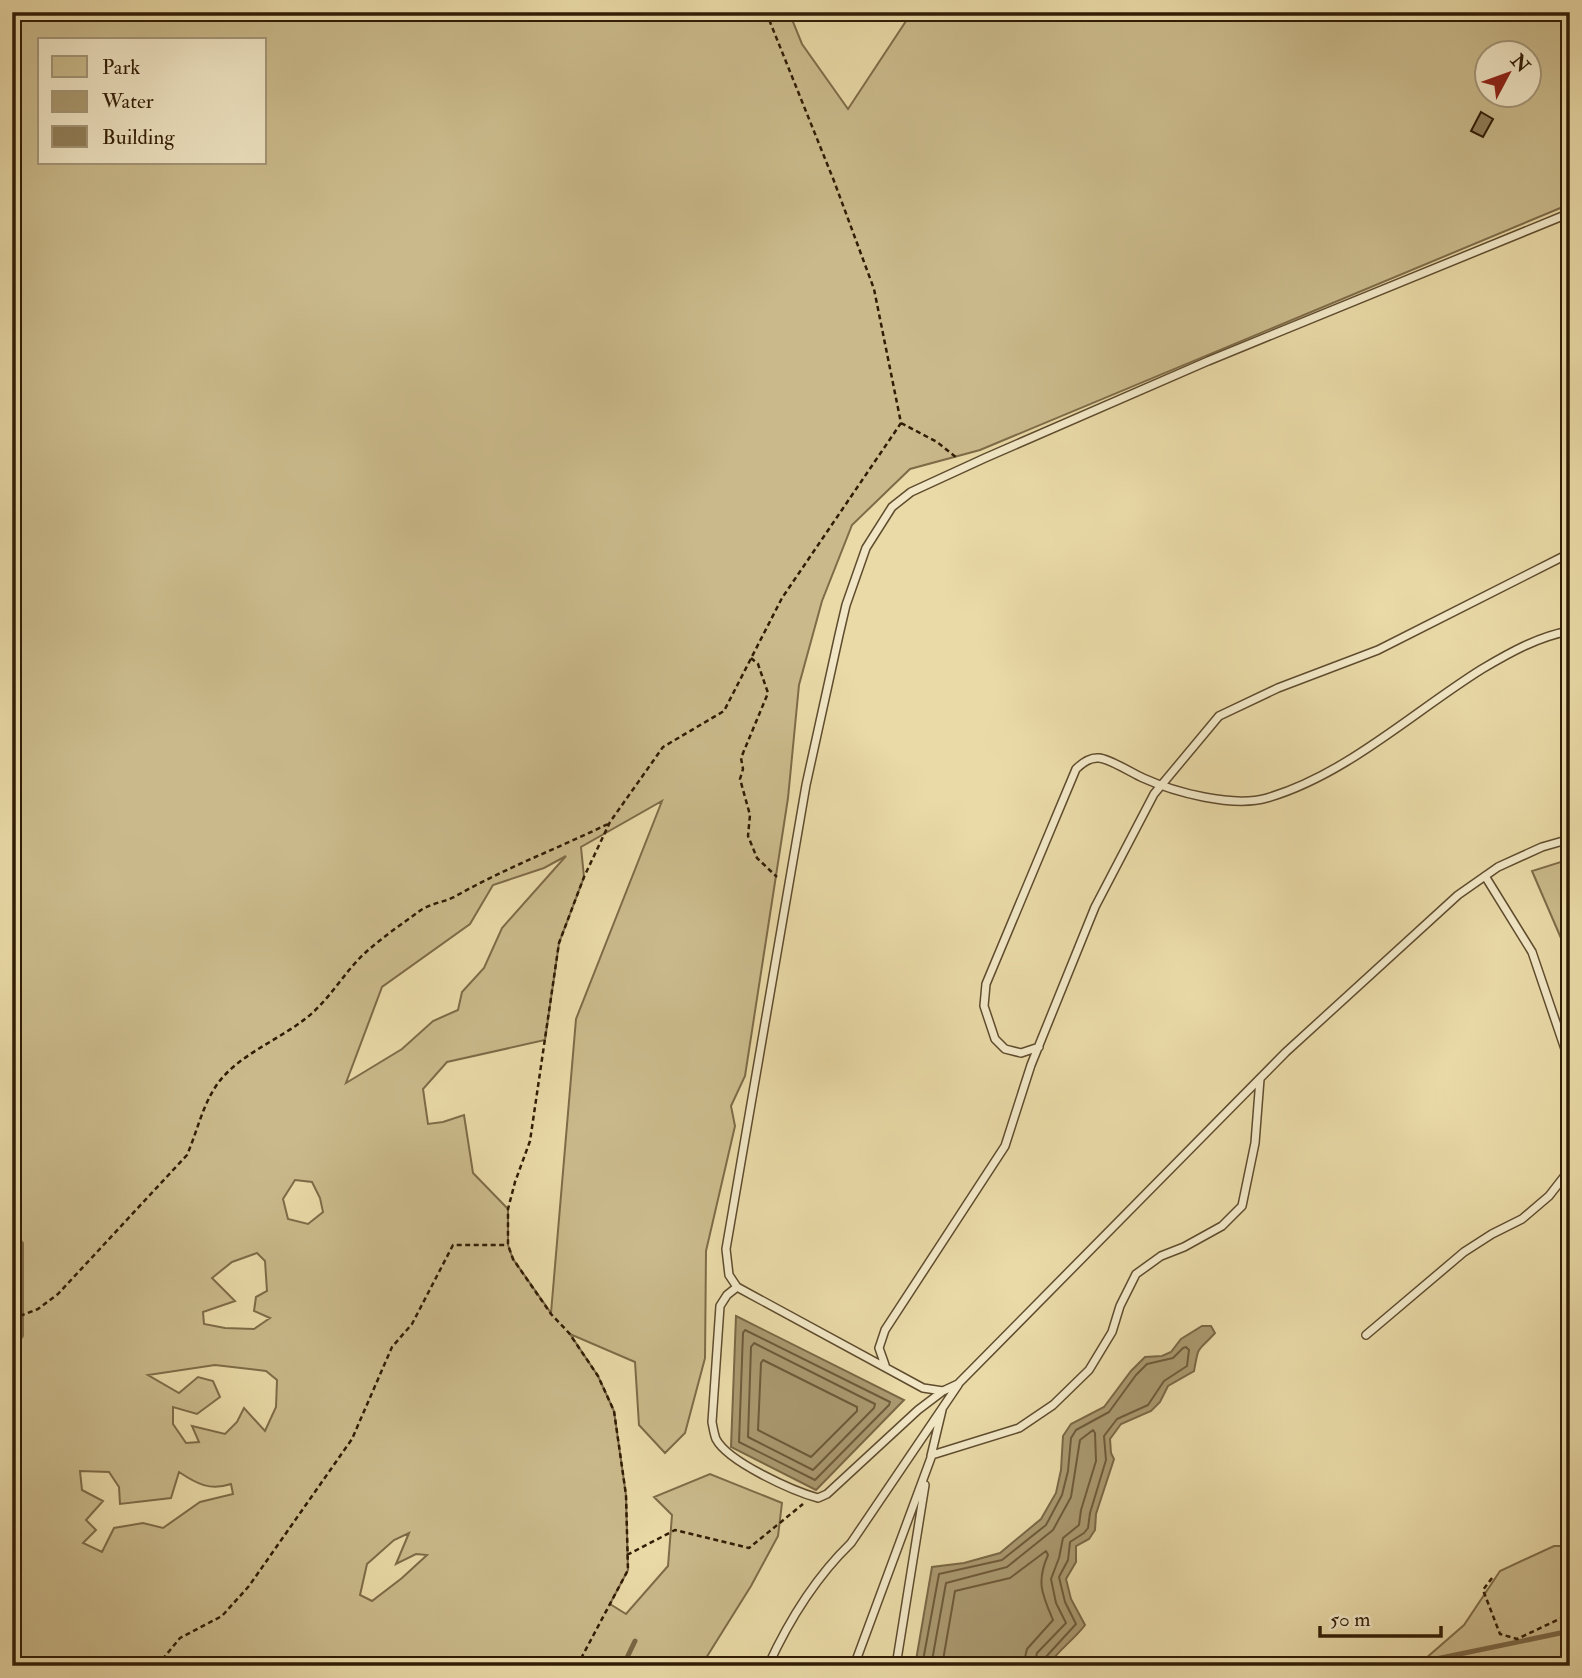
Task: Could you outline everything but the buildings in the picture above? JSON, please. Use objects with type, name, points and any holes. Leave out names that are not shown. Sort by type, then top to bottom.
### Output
[{"type":"lane","points":[[943,1391],[923,1388],[737,1287],[729,1275],[726,1250],[806,785],[841,625],[866,548],[891,507],[911,492],[1208,361],[1570,213]]},
{"type":"lane","points":[[885,1365],[879,1348],[886,1330],[1005,1146],[1039,1047],[1095,907],[1154,794],[1219,716],[1278,688],[1378,650],[1570,554]]},
{"type":"lane","points":[[1039,1047],[1021,1053],[1005,1049],[995,1039],[984,1006],[986,984],[1076,769],[1084,761],[1099,758],[1160,786],[1232,801],[1265,799],[1294,788],[1353,758],[1447,691],[1500,659],[1550,634],[1570,631]]},
{"type":"lane","points":[[768,1666],[781,1637],[811,1588],[851,1543],[958,1384],[1260,1079],[1458,895],[1498,867],[1542,846],[1570,839]]},
{"type":"lane","points":[[1485,876],[1532,952],[1565,1049],[1570,1079]]},
{"type":"lane","points":[[932,1455],[1019,1428],[1053,1405],[1089,1370],[1112,1332],[1120,1306],[1136,1274],[1161,1256],[1222,1226],[1242,1206],[1255,1143],[1260,1079]]},
{"type":"lane","points":[[1366,1335],[1464,1252],[1522,1219],[1549,1196],[1570,1169]]},
{"type":"lane","points":[[737,1287],[726,1295],[720,1306],[712,1422],[716,1439],[727,1452],[746,1466],[813,1497],[827,1494],[918,1410],[943,1391],[958,1384]]},
{"type":"lane","points":[[896,1666],[921,1500],[943,1406]]},
{"type":"lane","points":[[855,1666],[932,1455]]},
{"type":"path","points":[[577,1666],[628,1570],[626,1495],[614,1411],[598,1376],[513,1259],[508,1245],[508,1209],[530,1141],[559,943],[584,877],[610,822],[663,747],[724,711],[782,598],[901,423],[874,289],[766,12]]},
{"type":"path","points":[[901,423],[937,442],[967,466]]},
{"type":"path","points":[[751,659],[758,664],[768,693],[741,758],[743,769],[740,779],[750,815],[748,836],[757,858],[788,886]]},
{"type":"path","points":[[12,1319],[38,1309],[58,1294],[187,1155],[206,1103],[217,1084],[236,1066],[320,1006],[365,953],[425,908],[454,897],[486,878],[550,852],[610,822]]},
{"type":"path","points":[[156,1666],[180,1638],[222,1616],[249,1586],[352,1439],[392,1347],[412,1324],[453,1245],[508,1245]]},
{"type":"path","points":[[12,1261],[16,1288],[12,1307]]},
{"type":"path","points":[[627,1555],[675,1530],[749,1548],[813,1497]]},
{"type":"path","points":[[1492,1578],[1483,1590],[1500,1634],[1517,1639],[1570,1614]]},
{"type":"green space","points":[[12,12],[789,12],[802,44],[848,109],[912,12],[1570,12],[1570,204],[980,450],[910,469],[852,525],[822,601],[799,685],[788,798],[745,1076],[731,1106],[735,1126],[706,1251],[705,1358],[685,1433],[665,1453],[639,1425],[635,1362],[570,1334],[598,1376],[614,1411],[626,1495],[628,1570],[610,1604],[626,1614],[668,1566],[672,1515],[654,1497],[710,1474],[782,1503],[778,1536],[751,1586],[701,1666],[12,1666],[12,1353],[23,1336],[23,1243],[12,1229]],"holes":[[[662,801],[576,1019],[551,1313],[513,1259],[508,1245],[508,1209],[473,1173],[464,1115],[428,1124],[423,1089],[447,1062],[545,1040],[559,943],[584,877],[581,847]],[[566,856],[502,928],[484,968],[462,992],[458,1010],[433,1021],[402,1049],[346,1083],[382,987],[470,924],[493,885],[544,868]],[[295,1180],[312,1182],[320,1198],[323,1212],[308,1224],[288,1219],[283,1199]],[[257,1253],[265,1261],[267,1291],[256,1297],[254,1311],[270,1318],[254,1329],[204,1324],[203,1312],[235,1301],[212,1278],[232,1262]],[[215,1365],[266,1371],[277,1380],[276,1407],[265,1431],[244,1408],[237,1422],[225,1434],[192,1426],[199,1442],[186,1443],[173,1424],[173,1407],[197,1414],[220,1397],[213,1381],[198,1377],[179,1393],[148,1375]],[[80,1471],[109,1472],[119,1487],[120,1504],[171,1498],[179,1472],[204,1485],[217,1487],[231,1484],[233,1494],[200,1502],[163,1528],[143,1523],[114,1528],[102,1552],[83,1543],[96,1530],[86,1520],[103,1501],[82,1490]],[[409,1533],[396,1564],[416,1554],[427,1555],[372,1601],[360,1595],[367,1564],[394,1540]]]},
{"type":"green space","points":[[1570,859],[1570,959],[1532,871]]},
{"type":"green space","points":[[1554,1546],[1570,1546],[1570,1666],[1417,1666],[1464,1625],[1500,1571]]},
{"type":"water","points":[[736,1316],[904,1400],[816,1490],[731,1447]]},
{"type":"water","points":[[1202,1326],[1211,1326],[1215,1333],[1200,1349],[1194,1371],[1168,1386],[1160,1402],[1151,1411],[1121,1424],[1110,1439],[1114,1459],[1096,1514],[1095,1530],[1089,1539],[1076,1546],[1076,1562],[1066,1579],[1071,1599],[1085,1625],[1081,1630],[1048,1666],[915,1666],[932,1567],[964,1563],[1000,1553],[1041,1519],[1056,1493],[1061,1470],[1063,1436],[1071,1424],[1104,1407],[1145,1357],[1162,1356],[1171,1352],[1181,1339]]},
{"type":"waterway","points":[[1427,1666],[1431,1660],[1570,1631]]},
{"type":"waterway","points":[[623,1666],[635,1641]]}]
